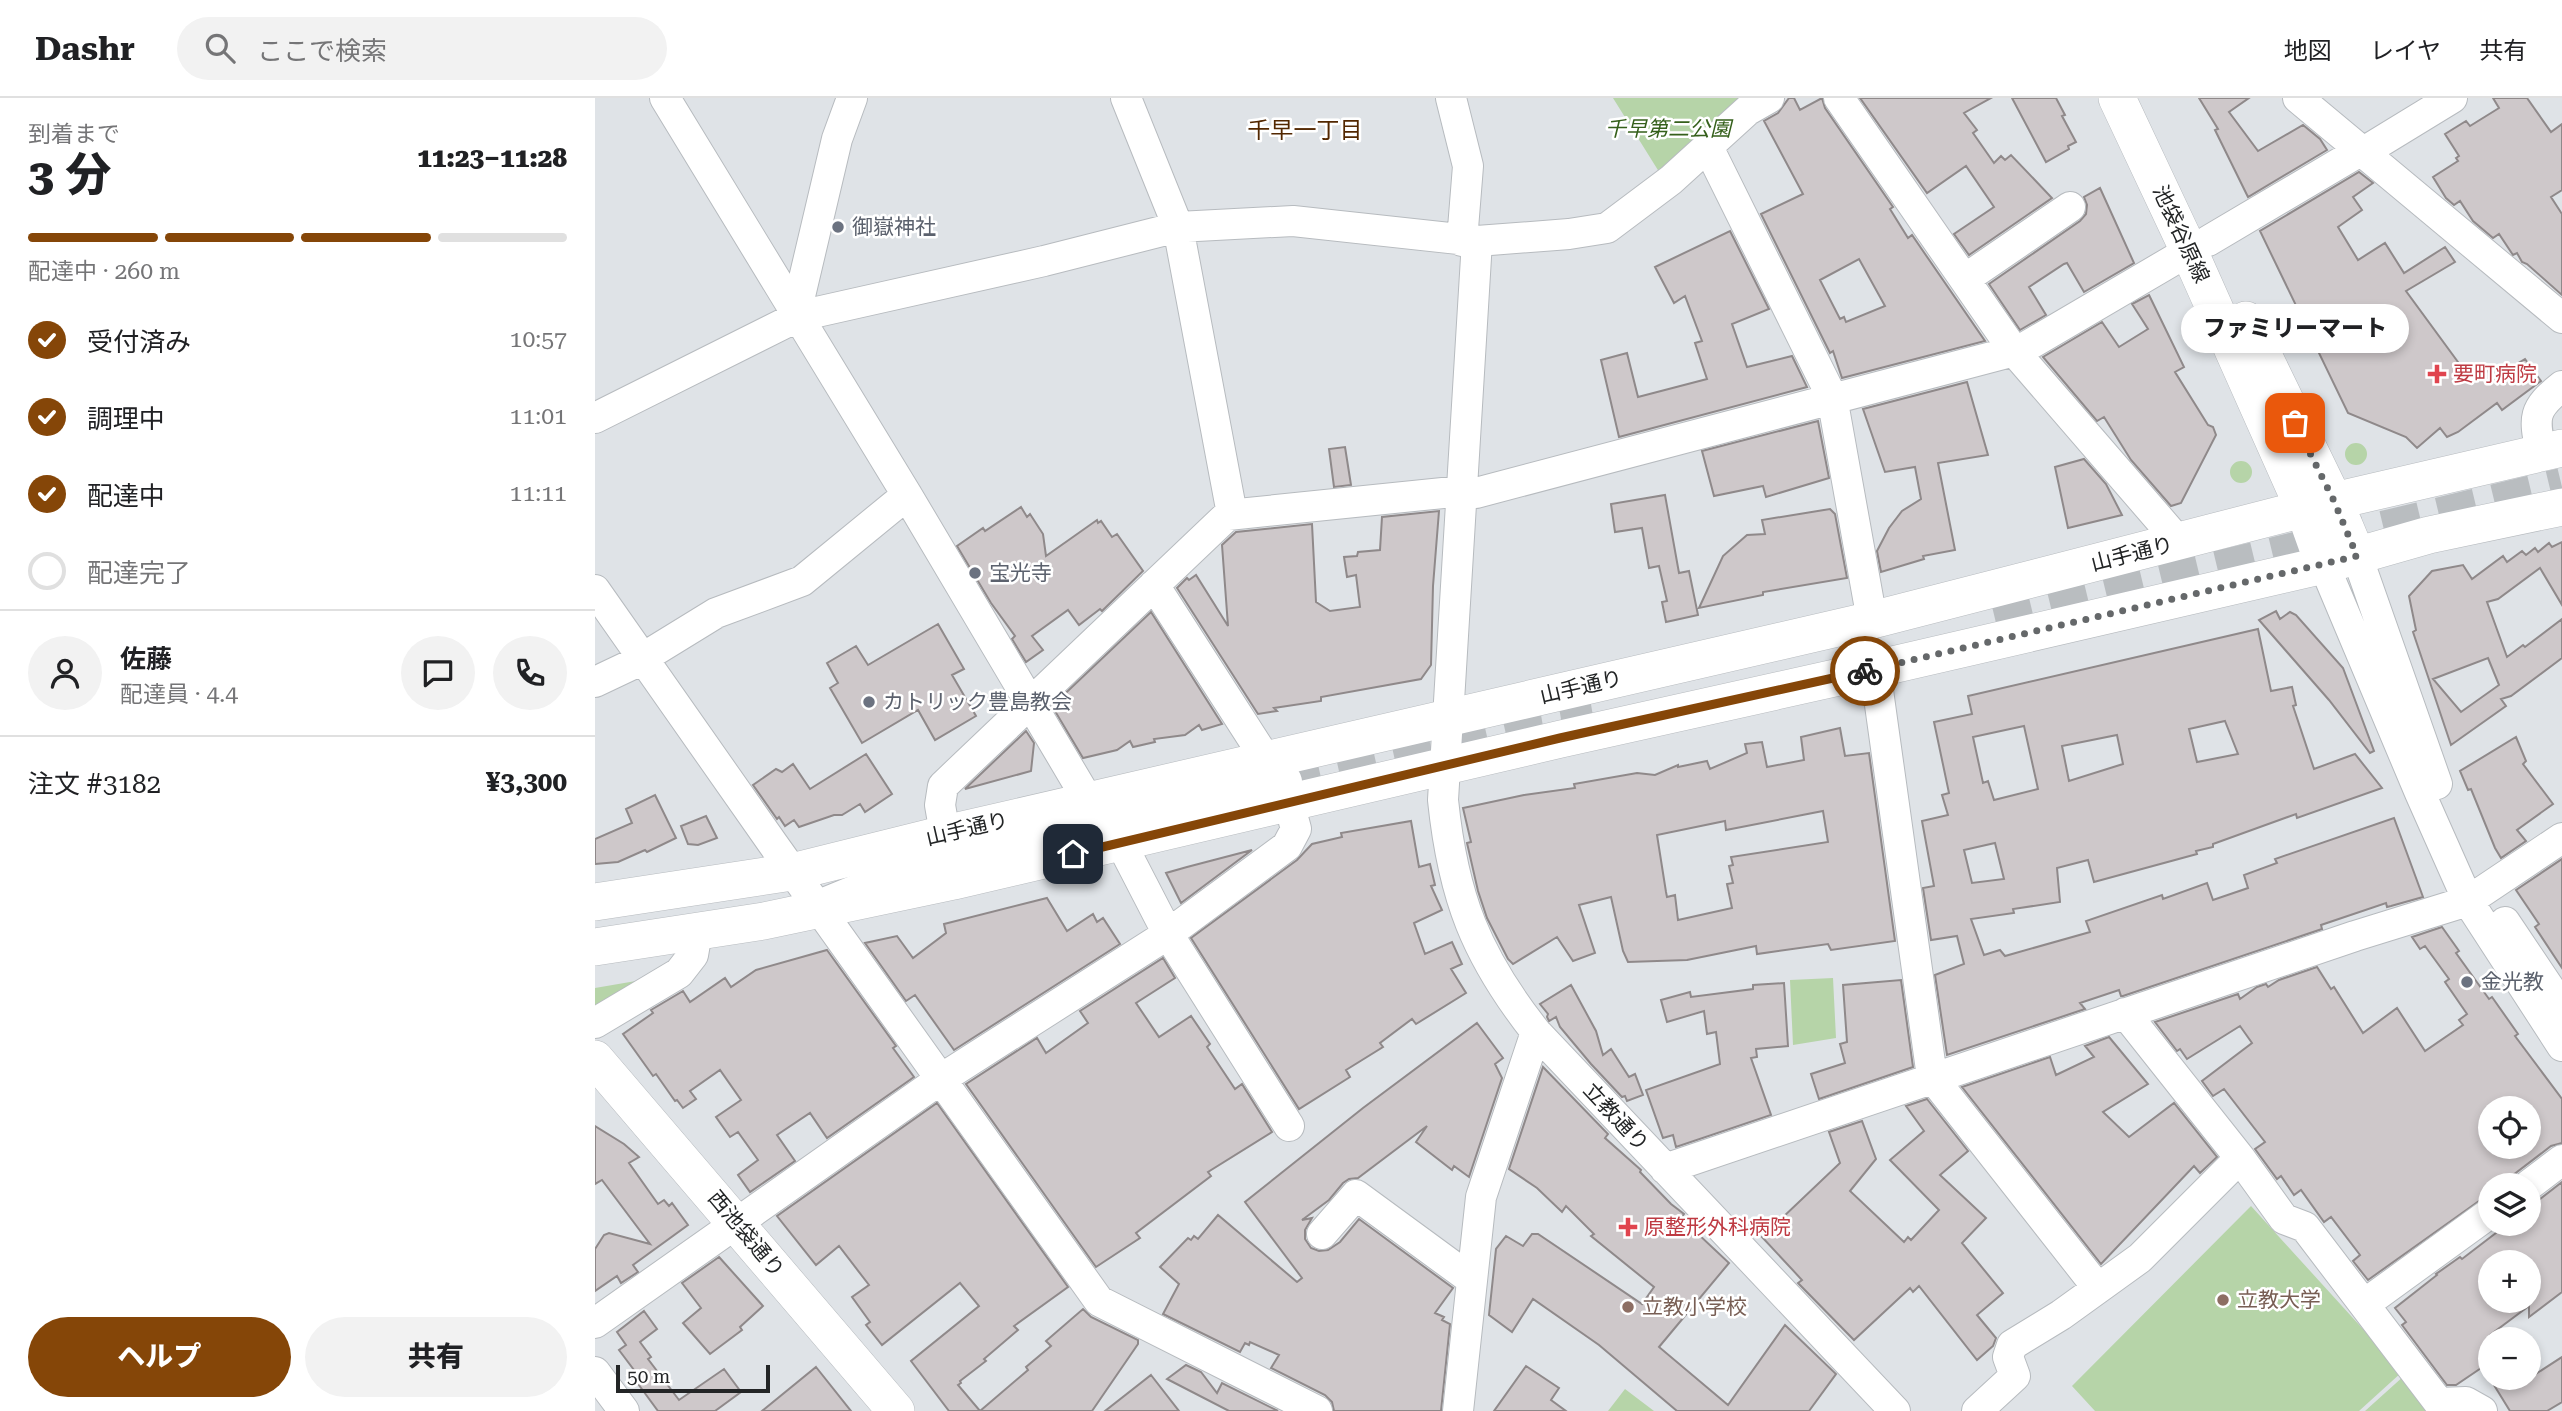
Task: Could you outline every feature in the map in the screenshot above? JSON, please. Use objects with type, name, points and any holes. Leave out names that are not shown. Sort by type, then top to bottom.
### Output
[{"type":"highway","points":[[823,907],[944,858],[1280,782]]},
{"type":"main road","name":"池袋谷原線","points":[[2117,98],[2198,246],[2319,505],[2341,561]]},
{"type":"main road","name":"池袋谷原線","points":[[2141,98],[2198,246]]},
{"type":"main road","name":"山手通り","points":[[595,947],[764,921],[1121,843],[1448,717],[1872,620],[2319,505],[2551,451]]},
{"type":"main road","name":"山手通り","points":[[595,902],[792,872],[1089,802],[1445,766],[2341,561],[2429,535],[2562,507]]},
{"type":"main road","points":[[1553,693],[1560,738]]},
{"type":"main road","name":"西池袋通り","points":[[595,1059],[896,1411]]},
{"type":"street","points":[[665,98],[907,495],[1089,802]]},
{"type":"street","points":[[799,316],[799,300],[838,139],[852,98]]},
{"type":"street","points":[[1126,98],[1178,227],[1232,513]]},
{"type":"street","name":"立教通り","points":[[1451,98],[1468,166],[1469,241],[1461,493],[1443,800],[1447,844],[1466,918],[1504,990],[1536,1032],[1895,1411]]},
{"type":"street","points":[[595,418],[799,316],[1044,261],[1178,227],[1293,221],[1469,241],[1569,234],[1607,228],[1671,180],[1748,110],[1769,98]]},
{"type":"street","points":[[1839,98],[2014,351],[2179,542]]},
{"type":"street","points":[[2298,98],[2562,318]]},
{"type":"street","points":[[945,834],[940,805],[943,786],[1232,513],[1443,493],[1476,493],[2022,349],[2452,98]]},
{"type":"street","points":[[1708,146],[1832,397],[1872,620]]},
{"type":"street","points":[[1965,279],[2070,207]]},
{"type":"street","points":[[2551,451],[2535,426],[2541,402],[2562,386]]},
{"type":"street","points":[[595,682],[643,658],[716,613],[802,581],[907,495]]},
{"type":"street","points":[[2341,561],[2432,774],[2477,896],[2562,1046]]},
{"type":"street","points":[[595,1323],[941,1079],[1168,934],[1287,846],[1296,829],[1280,782],[1154,585]]},
{"type":"street","points":[[595,590],[792,872],[823,907],[1099,1301],[1317,1411]]},
{"type":"street","points":[[1875,669],[1932,1077],[2098,1287]]},
{"type":"street","points":[[1665,1169],[1932,1077],[2477,896],[2562,838]]},
{"type":"street","points":[[1121,843],[1168,934],[1289,1126]]},
{"type":"street","points":[[2477,896],[2562,1007]]},
{"type":"street","points":[[595,1023],[679,973],[693,955],[697,932]]},
{"type":"street","points":[[2125,1013],[2240,1158],[2284,1219],[2305,1227],[2439,1403],[2466,1402],[2482,1411]]},
{"type":"street","points":[[1458,1411],[1481,1197],[1536,1032]]},
{"type":"street","points":[[1977,1411],[2015,1376],[2008,1357],[2013,1345],[2061,1315],[2140,1258],[2240,1158]]},
{"type":"street","points":[[2541,1176],[2562,1160]]},
{"type":"street","points":[[1322,1234],[1356,1195],[1472,1280]]},
{"type":"street","points":[[2365,1303],[2478,1222]]},
{"type":"street","points":[[595,1372],[624,1411]]},
{"type":"green space","name":"千早第二公園","points":[[1613,98],[1755,98],[1661,175]]},
{"type":"green space","points":[[2356,443],[2364,446],[2367,454],[2364,462],[2356,465],[2348,462],[2345,454],[2348,446]]},
{"type":"green space","points":[[2241,461],[2249,464],[2252,472],[2249,480],[2241,483],[2233,480],[2230,472],[2233,464]]},
{"type":"green space","points":[[665,976],[599,1012],[595,1005],[595,988]]},
{"type":"green space","points":[[1833,978],[1836,1038],[1793,1045],[1790,980]]},
{"type":"green space","name":"立教大学","points":[[2251,1206],[2402,1372],[2359,1411],[2095,1411],[2072,1386]]},
{"type":"green space","points":[[2405,1375],[2437,1411],[2365,1411]]},
{"type":"green space","points":[[1625,1389],[1654,1411],[1608,1411]]},
{"type":"building","points":[[1789,98],[1794,98],[1800,110],[1822,98],[1825,108],[1893,207],[1890,209],[1908,238],[1912,235],[1985,341],[1842,378],[1833,351],[1830,353],[1761,214],[1803,194],[1764,121],[1778,113]],"holes":[[[1859,259],[1885,306],[1846,322],[1844,317],[1840,319],[1820,280]]]},
{"type":"building","points":[[1860,98],[1991,98],[1964,113],[1977,130],[1973,133],[1994,163],[2001,156],[2005,160],[2011,155],[2052,198],[1969,255],[1954,234],[1994,207],[1966,166],[1927,193]]},
{"type":"building","points":[[2012,98],[2056,98],[2076,142],[2046,162]]},
{"type":"building","points":[[2199,98],[2249,98],[2229,112],[2258,151],[2303,125],[2320,139],[2327,150],[2248,197],[2215,130],[2218,129]]},
{"type":"building","points":[[2493,98],[2527,98],[2551,132],[2562,124],[2562,190],[2551,197],[2562,214],[2562,295],[2522,262],[2517,253],[2513,255],[2499,234],[2493,238],[2473,221],[2460,201],[2454,205],[2446,198],[2433,177],[2458,161],[2456,158],[2459,156],[2445,134],[2466,121],[2470,126],[2499,108]]},
{"type":"building","points":[[2359,172],[2373,183],[2353,197],[2362,210],[2338,227],[2358,260],[2385,243],[2404,273],[2445,247],[2455,262],[2406,291],[2469,377],[2485,368],[2493,378],[2525,359],[2541,381],[2502,410],[2497,403],[2447,437],[2440,428],[2417,448],[2406,437],[2348,413],[2260,231]]},
{"type":"building","points":[[2100,188],[2134,263],[2084,292],[2067,263],[2064,264],[2029,287],[2046,315],[2020,330],[1989,284],[2080,221],[2086,214],[2084,197]]},
{"type":"building","points":[[1730,231],[1769,309],[1732,324],[1747,367],[1792,356],[1807,387],[1619,437],[1601,360],[1627,353],[1638,397],[1707,379],[1695,343],[1702,341],[1685,296],[1674,303],[1655,267]]},
{"type":"building","points":[[2149,295],[2184,367],[2175,372],[2216,435],[2181,503],[2171,506],[2131,460],[2104,417],[2097,421],[2043,357],[2102,322],[2119,347],[2148,329],[2132,304]]},
{"type":"building","points":[[1967,382],[1988,455],[1938,463],[1955,550],[1923,556],[1924,559],[1881,572],[1877,551],[1889,528],[1902,511],[1921,499],[1915,467],[1885,472],[1863,409]]},
{"type":"building","points":[[1818,421],[1829,478],[1766,497],[1763,486],[1714,496],[1702,451]]},
{"type":"building","points":[[1345,447],[1351,485],[1334,487],[1329,449]]},
{"type":"building","points":[[2084,459],[2106,484],[2122,515],[2068,528],[2055,467]]},
{"type":"building","points":[[1665,495],[1679,573],[1689,571],[1698,615],[1666,622],[1662,602],[1667,601],[1659,566],[1649,568],[1642,528],[1615,532],[1611,504]]},
{"type":"building","points":[[1021,507],[1027,517],[1030,514],[1043,534],[1046,556],[1097,520],[1098,523],[1101,521],[1112,537],[1117,534],[1143,571],[1102,611],[1100,609],[1079,625],[1068,610],[1032,636],[1043,650],[1026,662],[1012,639],[1015,636],[991,603],[957,546]]},
{"type":"building","points":[[1830,509],[1835,514],[1847,578],[1763,592],[1763,595],[1699,608],[1723,556],[1747,535],[1765,534],[1762,520]]},
{"type":"building","points":[[1439,511],[1433,586],[1431,665],[1421,679],[1321,697],[1321,701],[1274,708],[1277,711],[1258,714],[1177,588],[1187,578],[1189,580],[1196,575],[1228,626],[1222,545],[1236,532],[1312,524],[1316,602],[1330,611],[1360,607],[1356,575],[1347,577],[1344,557],[1357,556],[1358,552],[1380,550],[1382,517]]},
{"type":"building","points":[[2562,542],[2562,605],[2540,568],[2498,599],[2487,602],[2507,657],[2562,619],[2562,658],[2511,696],[2501,699],[2506,706],[2451,745],[2413,632],[2416,630],[2409,596],[2432,571],[2463,565],[2472,579],[2503,556],[2507,562],[2522,551],[2526,555],[2535,548],[2538,552],[2549,543],[2552,547]],"holes":[[[2488,658],[2499,685],[2461,712],[2433,679]]]},
{"type":"building","points":[[2276,611],[2280,619],[2290,612],[2296,615],[2343,668],[2374,751],[2370,753],[2329,700],[2259,620]]},
{"type":"building","points":[[1151,612],[1222,724],[1202,730],[1199,725],[1185,735],[1154,739],[1155,742],[1133,747],[1130,741],[1117,750],[1083,758],[1052,706]]},
{"type":"building","points":[[938,624],[964,669],[952,675],[976,716],[935,740],[918,710],[862,743],[830,688],[838,683],[827,663],[856,646],[868,665]]},
{"type":"building","points":[[2258,629],[2271,691],[2292,687],[2296,705],[2293,706],[2314,769],[2355,754],[2382,788],[2297,818],[2296,814],[2213,844],[2213,847],[2196,851],[2197,854],[2094,882],[2088,860],[2057,868],[2060,902],[2013,909],[2014,913],[1971,919],[1984,955],[2000,950],[2005,956],[2090,932],[2086,921],[2207,883],[2213,900],[2248,888],[2244,875],[2277,863],[2275,859],[2394,818],[2423,897],[2387,907],[2386,903],[2321,925],[2322,929],[2123,996],[2119,990],[2080,1003],[2085,1009],[1947,1055],[1935,975],[1964,964],[1957,936],[1931,940],[1923,888],[1934,886],[1922,821],[1948,815],[1942,795],[1949,793],[1934,722],[1972,714],[1968,696]],"holes":[[[2225,721],[2238,754],[2197,762],[2189,729]],[[2024,726],[2038,789],[1994,800],[1988,781],[1983,783],[1973,737]],[[2117,735],[2123,764],[2069,781],[2062,746]],[[1995,843],[2004,879],[1972,883],[1964,850]]]},
{"type":"building","points":[[1840,728],[1845,756],[1869,753],[1895,941],[1831,950],[1828,944],[1757,954],[1756,946],[1687,960],[1628,962],[1611,897],[1579,905],[1595,953],[1573,961],[1557,937],[1513,964],[1508,959],[1487,918],[1478,891],[1467,843],[1471,842],[1463,808],[1575,788],[1574,784],[1637,773],[1655,775],[1678,765],[1707,761],[1710,769],[1747,753],[1745,744],[1762,742],[1767,767],[1804,760],[1801,737]],"holes":[[[1823,811],[1828,842],[1731,857],[1733,865],[1729,866],[1733,883],[1727,884],[1732,908],[1678,920],[1675,895],[1667,897],[1657,835],[1725,821],[1726,830]]]},
{"type":"building","points":[[1026,731],[1034,743],[1031,771],[965,789]]},
{"type":"building","points":[[2516,737],[2526,761],[2523,764],[2553,804],[2517,830],[2526,841],[2501,858],[2471,789],[2468,790],[2460,771]]},
{"type":"building","points":[[866,754],[892,794],[865,812],[860,804],[842,815],[834,815],[799,827],[794,820],[785,826],[753,785],[776,769],[782,772],[793,764],[810,789]]},
{"type":"building","points":[[655,795],[676,838],[618,862],[595,864],[595,839],[632,823],[626,809]]},
{"type":"building","points":[[706,816],[717,838],[698,845],[688,844],[681,826]]},
{"type":"building","points":[[1411,821],[1419,867],[1430,864],[1435,885],[1431,886],[1442,910],[1414,923],[1425,954],[1452,942],[1462,964],[1451,969],[1466,993],[1416,1024],[1412,1019],[1380,1043],[1383,1047],[1346,1070],[1350,1077],[1299,1109],[1191,938],[1297,860],[1312,844],[1342,837],[1341,833]]},
{"type":"building","points":[[1252,850],[1181,903],[1166,873],[1187,867]]},
{"type":"building","points":[[2562,859],[2562,968],[2535,927],[2539,924],[2516,890]]},
{"type":"building","points":[[1047,898],[1067,931],[1093,914],[1097,922],[1103,918],[1120,944],[954,1050],[915,995],[906,1001],[865,943],[897,936],[913,958],[946,933],[944,924]]},
{"type":"building","points":[[2442,927],[2459,951],[2456,953],[2489,999],[2492,997],[2518,1034],[2515,1036],[2562,1099],[2562,1143],[2551,1146],[2541,1154],[2541,1096],[2478,1096],[2478,1159],[2534,1159],[2516,1173],[2478,1173],[2478,1202],[2368,1280],[2353,1261],[2360,1255],[2331,1217],[2324,1222],[2301,1190],[2294,1195],[2281,1176],[2277,1179],[2255,1149],[2265,1142],[2224,1089],[2213,1096],[2202,1081],[2252,1043],[2240,1026],[2187,1059],[2180,1049],[2177,1051],[2155,1022],[2238,994],[2240,999],[2257,987],[2266,984],[2268,987],[2279,980],[2317,967],[2331,989],[2334,987],[2363,1033],[2397,1008],[2425,1051],[2463,1025],[2459,1020],[2467,1014],[2445,982],[2449,979],[2425,946],[2420,949],[2412,937]]},
{"type":"building","points":[[827,950],[896,1046],[893,1048],[914,1077],[827,1138],[810,1113],[777,1135],[795,1161],[750,1192],[738,1175],[758,1160],[738,1132],[730,1137],[716,1117],[741,1100],[720,1070],[690,1091],[696,1099],[683,1108],[656,1074],[653,1076],[623,1034],[653,1013],[651,1010],[683,991],[690,1002],[725,978],[731,987],[756,970]]},
{"type":"building","points":[[1163,958],[1175,978],[1136,1003],[1159,1037],[1191,1016],[1210,1044],[1207,1047],[1235,1089],[1242,1084],[1272,1132],[1208,1172],[1211,1176],[1136,1233],[1140,1238],[1096,1267],[966,1084],[1037,1038],[1046,1053],[1088,1023],[1080,1011]]},
{"type":"building","points":[[1901,980],[1913,1067],[1819,1099],[1811,1074],[1845,1063],[1840,1044],[1847,1042],[1843,985]]},
{"type":"building","points":[[1784,983],[1788,1046],[1756,1049],[1757,1057],[1751,1058],[1771,1115],[1676,1147],[1673,1135],[1663,1138],[1646,1090],[1720,1064],[1716,1032],[1707,1034],[1704,1011],[1667,1022],[1661,1000],[1690,992],[1691,997],[1753,989],[1753,985]]},
{"type":"building","points":[[1571,985],[1596,1031],[1603,1055],[1611,1049],[1629,1077],[1635,1074],[1643,1095],[1627,1101],[1591,1064],[1560,1027],[1556,1017],[1549,1021],[1548,1014],[1540,1004]]},
{"type":"building","points":[[1477,1023],[1503,1058],[1495,1064],[1502,1078],[1469,1177],[1454,1166],[1452,1170],[1416,1142],[1427,1126],[1358,1178],[1343,1183],[1329,1200],[1302,1220],[1312,1218],[1305,1230],[1305,1239],[1311,1248],[1319,1251],[1328,1250],[1340,1242],[1359,1219],[1453,1288],[1435,1313],[1450,1324],[1441,1411],[1334,1411],[1332,1402],[1325,1395],[1271,1368],[1279,1355],[1250,1342],[1249,1345],[1245,1343],[1240,1352],[1163,1314],[1179,1284],[1160,1267],[1188,1238],[1191,1240],[1194,1236],[1198,1239],[1218,1215],[1297,1282],[1302,1278],[1245,1202],[1363,1108]]},
{"type":"building","points":[[2109,1037],[2148,1084],[2103,1112],[2129,1137],[2174,1103],[2217,1157],[2200,1173],[2194,1166],[2101,1264],[1962,1087],[2050,1057],[2056,1075],[2094,1057],[2085,1046]]},
{"type":"building","points":[[1543,1067],[1608,1134],[1605,1138],[1641,1170],[1671,1204],[1684,1214],[1681,1218],[1729,1263],[1659,1347],[1728,1405],[1785,1325],[1836,1374],[1809,1411],[1677,1411],[1599,1345],[1533,1299],[1512,1332],[1489,1315],[1496,1249],[1506,1236],[1523,1246],[1532,1234],[1538,1234],[1642,1304],[1654,1287],[1591,1236],[1594,1234],[1566,1206],[1562,1212],[1537,1188],[1509,1169]]},
{"type":"building","points":[[1927,1099],[1968,1151],[1940,1175],[1986,1218],[1962,1243],[2003,1293],[1977,1315],[1996,1338],[1993,1346],[1977,1360],[1919,1286],[1913,1292],[1910,1288],[1854,1340],[1798,1283],[1802,1280],[1762,1237],[1840,1163],[1829,1132],[1862,1121],[1876,1159],[1850,1191],[1904,1242],[1908,1237],[1911,1240],[1939,1210],[1890,1160],[1924,1131],[1906,1106]]},
{"type":"building","points":[[937,1103],[1068,1287],[1014,1326],[1018,1330],[984,1359],[986,1361],[960,1381],[958,1385],[980,1411],[949,1411],[911,1361],[979,1306],[960,1283],[882,1345],[866,1325],[870,1322],[852,1297],[869,1285],[839,1246],[816,1265],[777,1216]]},
{"type":"building","points":[[595,1126],[639,1157],[629,1163],[658,1204],[664,1200],[669,1206],[672,1203],[688,1225],[633,1265],[638,1272],[621,1283],[617,1276],[595,1291],[595,1249],[604,1235],[609,1233],[650,1244],[602,1180],[595,1184]]},
{"type":"building","points":[[2562,1182],[2562,1292],[2541,1308],[2541,1250],[2478,1250],[2478,1313],[2520,1313],[2501,1327],[2478,1327],[2478,1370],[2456,1385],[2447,1385],[2402,1325],[2406,1322],[2395,1308],[2436,1274],[2460,1257],[2462,1259],[2492,1236],[2541,1236],[2541,1198]]},
{"type":"building","points":[[719,1257],[763,1306],[740,1327],[742,1330],[710,1354],[683,1323],[701,1308],[682,1283]]},
{"type":"building","points":[[1083,1309],[1091,1317],[1138,1340],[1138,1344],[1092,1411],[980,1411],[1028,1370],[1026,1367],[1051,1346],[1046,1341]]},
{"type":"building","points":[[644,1311],[657,1329],[640,1342],[651,1357],[648,1359],[679,1400],[724,1369],[741,1392],[715,1411],[658,1411],[633,1377],[637,1374],[619,1350],[626,1345],[617,1332]]},
{"type":"building","points":[[2562,1357],[2562,1402],[2547,1411],[2510,1411],[2497,1390],[2541,1390],[2541,1371]]},
{"type":"building","points":[[1186,1365],[1201,1372],[1217,1393],[1222,1383],[1278,1411],[1229,1411],[1167,1379]]},
{"type":"building","points":[[1526,1366],[1559,1388],[1551,1400],[1566,1411],[1494,1411]]},
{"type":"building","points":[[816,1367],[851,1411],[762,1411]]},
{"type":"building","points":[[1151,1375],[1179,1411],[1105,1411]]},
{"type":"tunnel","points":[[1996,623],[2562,487]]},
{"type":"tunnel","points":[[1283,782],[1517,729],[1593,716]]},
{"type":"way so far","points":[[1865,671],[2357,556],[2334,501],[2295,423]]},
{"type":"place","name":"御嶽神社","points":[[838,227]]},
{"type":"place","name":"要町病院","points":[[2437,374]]},
{"type":"place","name":"ファミリーマート","points":[[2295,423]]},
{"type":"place","name":"宝光寺","points":[[975,573]]},
{"type":"place","name":"カトリック豊島教会","points":[[869,702]]},
{"type":"place","name":"金光教","points":[[2467,982]]},
{"type":"place","name":"原整形外科病院","points":[[1628,1227]]},
{"type":"place","name":"立教大学","points":[[2223,1300]]},
{"type":"place","name":"立教小学校","points":[[1628,1307]]},
{"type":"district","name":"千早一丁目","points":[[1305,130]]},
{"type":"route","points":[[1073,854],[1560,738],[1865,671]]}]
